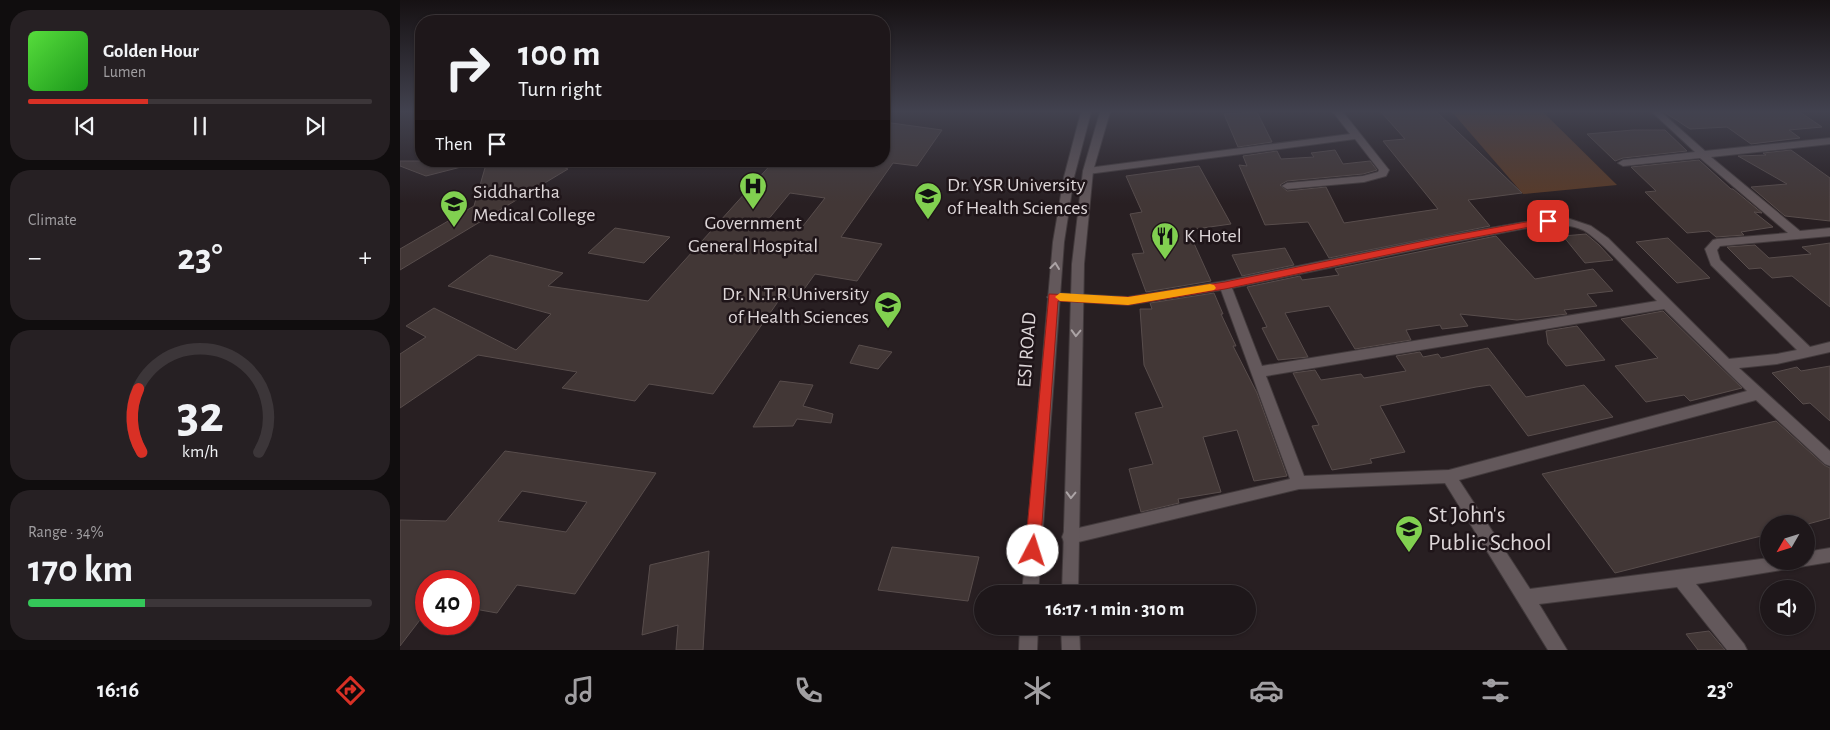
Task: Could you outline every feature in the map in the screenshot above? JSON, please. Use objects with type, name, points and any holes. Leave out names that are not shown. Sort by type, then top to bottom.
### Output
[{"type":"street","name":"ESI ROAD","points":[[1031,585],[1062,206],[1077,142]]},
{"type":"street","points":[[1070,585],[1078,264],[1088,171],[1096,142]]},
{"type":"street","points":[[1088,171],[1308,142]]},
{"type":"street","points":[[1287,186],[1376,178],[1384,170],[1362,142]]},
{"type":"street","points":[[1689,142],[1799,236]]},
{"type":"street","points":[[1623,163],[1817,142]]},
{"type":"street","points":[[1053,297],[1128,301],[1225,285],[1444,240],[1548,221],[1567,221],[1587,228],[1604,241],[1726,364],[1830,460]]},
{"type":"street","points":[[1807,352],[1715,262],[1711,249],[1717,243],[1830,232]]},
{"type":"street","points":[[1225,285],[1299,484]]},
{"type":"street","points":[[1257,372],[1666,304]]},
{"type":"street","points":[[1726,364],[1777,359],[1830,347]]},
{"type":"street","points":[[1070,537],[1299,484],[1449,476],[1757,394]]},
{"type":"street","points":[[1449,476],[1558,650]]},
{"type":"street","points":[[1815,558],[1830,555]]},
{"type":"street","points":[[1526,598],[1680,579],[1760,567]]},
{"type":"street","points":[[1680,579],[1738,650]]},
{"type":"street","points":[[1028,635],[1028,650]]},
{"type":"street","points":[[1070,635],[1071,650]]},
{"type":"shaded area","points":[[1478,142],[1574,142],[1617,185],[1523,194]]},
{"type":"building","points":[[890,142],[933,142],[917,166],[893,163],[841,237],[882,244],[857,281],[815,274],[797,299],[782,296],[713,394],[649,384],[635,401],[562,388],[577,372],[478,355],[400,408],[400,354],[426,337],[406,326],[434,308],[516,350],[551,314],[448,286],[490,255],[563,273],[548,286],[648,301],[769,167],[890,167]],"holes":[[[790,193],[825,198],[803,226],[767,221]]]},
{"type":"building","points":[[1236,142],[1270,142],[1238,147]]},
{"type":"building","points":[[1384,142],[1469,142],[1522,193],[1468,200],[1490,226],[1329,258],[1308,222],[1265,225],[1239,165],[1247,166],[1243,156],[1277,151],[1281,159],[1314,157],[1311,153],[1335,150],[1343,164],[1370,161],[1377,170],[1363,174],[1287,181],[1280,185],[1287,191],[1326,187],[1344,223],[1438,209]]},
{"type":"building","points":[[1596,142],[1678,142],[1687,151],[1623,158],[1615,161]]},
{"type":"building","points":[[1791,150],[1830,178],[1830,221],[1785,216],[1751,187],[1787,184],[1738,156],[1766,155],[1763,153]]},
{"type":"building","points":[[1699,160],[1731,189],[1762,213],[1754,212],[1773,227],[1741,232],[1744,235],[1716,237],[1709,231],[1687,233],[1645,192],[1656,191],[1631,167]]},
{"type":"building","points":[[400,161],[415,161],[415,167],[461,167],[426,176],[400,166]]},
{"type":"building","points":[[1199,166],[1231,224],[1188,230],[1211,281],[1146,292],[1132,254],[1144,253],[1130,214],[1142,212],[1126,176]]},
{"type":"building","name":"Siddhartha Medical College","points":[[485,167],[563,167],[568,169],[400,270],[400,249],[474,206]]},
{"type":"building","points":[[615,228],[670,237],[644,263],[588,253]]},
{"type":"building","points":[[1586,234],[1613,260],[1585,263],[1563,236]]},
{"type":"building","points":[[1496,236],[1535,279],[1593,269],[1613,291],[1587,294],[1597,306],[1564,310],[1567,314],[1517,320],[1460,314],[1468,326],[1442,329],[1440,325],[1406,330],[1411,340],[1355,349],[1329,306],[1285,313],[1308,357],[1278,360],[1262,328],[1267,327],[1247,287],[1300,276],[1302,280],[1339,275],[1335,269]]},
{"type":"building","points":[[1668,238],[1710,278],[1677,283],[1636,242]]},
{"type":"building","points":[[1830,243],[1830,307],[1792,276],[1772,278],[1761,268],[1749,269],[1727,247],[1755,245],[1769,258],[1811,254],[1802,247]]},
{"type":"building","points":[[1285,248],[1294,265],[1242,276],[1232,255]]},
{"type":"building","points":[[1214,293],[1223,314],[1221,314],[1236,346],[1233,346],[1257,393],[1287,476],[1254,481],[1237,430],[1203,437],[1221,492],[1178,499],[1179,503],[1141,512],[1129,469],[1153,464],[1135,413],[1163,407],[1144,365],[1140,309],[1152,309],[1150,303]]},
{"type":"building","points":[[1663,311],[1742,388],[1690,401],[1684,395],[1646,402],[1615,366],[1658,358],[1621,319]]},
{"type":"building","points":[[1577,326],[1605,360],[1566,366],[1548,344],[1546,331]]},
{"type":"building","points":[[859,345],[892,352],[878,369],[850,363]]},
{"type":"building","points":[[1488,348],[1526,397],[1584,385],[1613,417],[1528,436],[1490,385],[1476,387],[1380,406],[1405,452],[1370,459],[1372,463],[1332,470],[1312,426],[1319,425],[1293,373],[1315,370],[1321,380],[1361,374],[1364,378],[1406,371],[1396,356],[1420,352],[1423,357],[1438,354],[1441,358]]},
{"type":"building","points":[[1830,366],[1830,421],[1810,403],[1803,404],[1772,373],[1797,367],[1801,371]]},
{"type":"building","points":[[780,381],[813,385],[803,406],[833,414],[831,423],[797,419],[793,426],[753,427]]},
{"type":"building","points":[[1776,421],[1824,465],[1830,468],[1830,518],[1815,522],[1815,515],[1760,515],[1760,536],[1615,573],[1542,474]]},
{"type":"building","points":[[505,451],[656,473],[575,594],[517,585],[497,613],[480,610],[480,570],[415,570],[415,626],[400,646],[400,520],[446,521]],"holes":[[[522,491],[587,502],[566,532],[498,521]]]},
{"type":"building","points":[[892,547],[979,557],[968,601],[878,590]]},
{"type":"building","points":[[709,551],[703,650],[676,650],[678,625],[642,635],[650,565]]},
{"type":"building","points":[[1709,631],[1725,650],[1698,650],[1686,634]]},
{"type":"slow traffic","points":[[1060,297],[1128,301],[1210,288]]},
{"type":"place","name":"Government General Hospital","points":[[753,210]]},
{"type":"place","name":"Dr. YSR University of Health Sciences","points":[[928,220]]},
{"type":"place","name":"Siddhartha Medical College","points":[[454,228]]},
{"type":"place","name":"K Hotel","points":[[1165,260]]},
{"type":"place","name":"Dr. N.T.R University of Health Sciences","points":[[888,329]]},
{"type":"place","name":"St John's Public School","points":[[1409,553]]},
{"type":"route","points":[[1033,551],[1053,297],[1128,301],[1225,285],[1444,240],[1548,221]]}]
